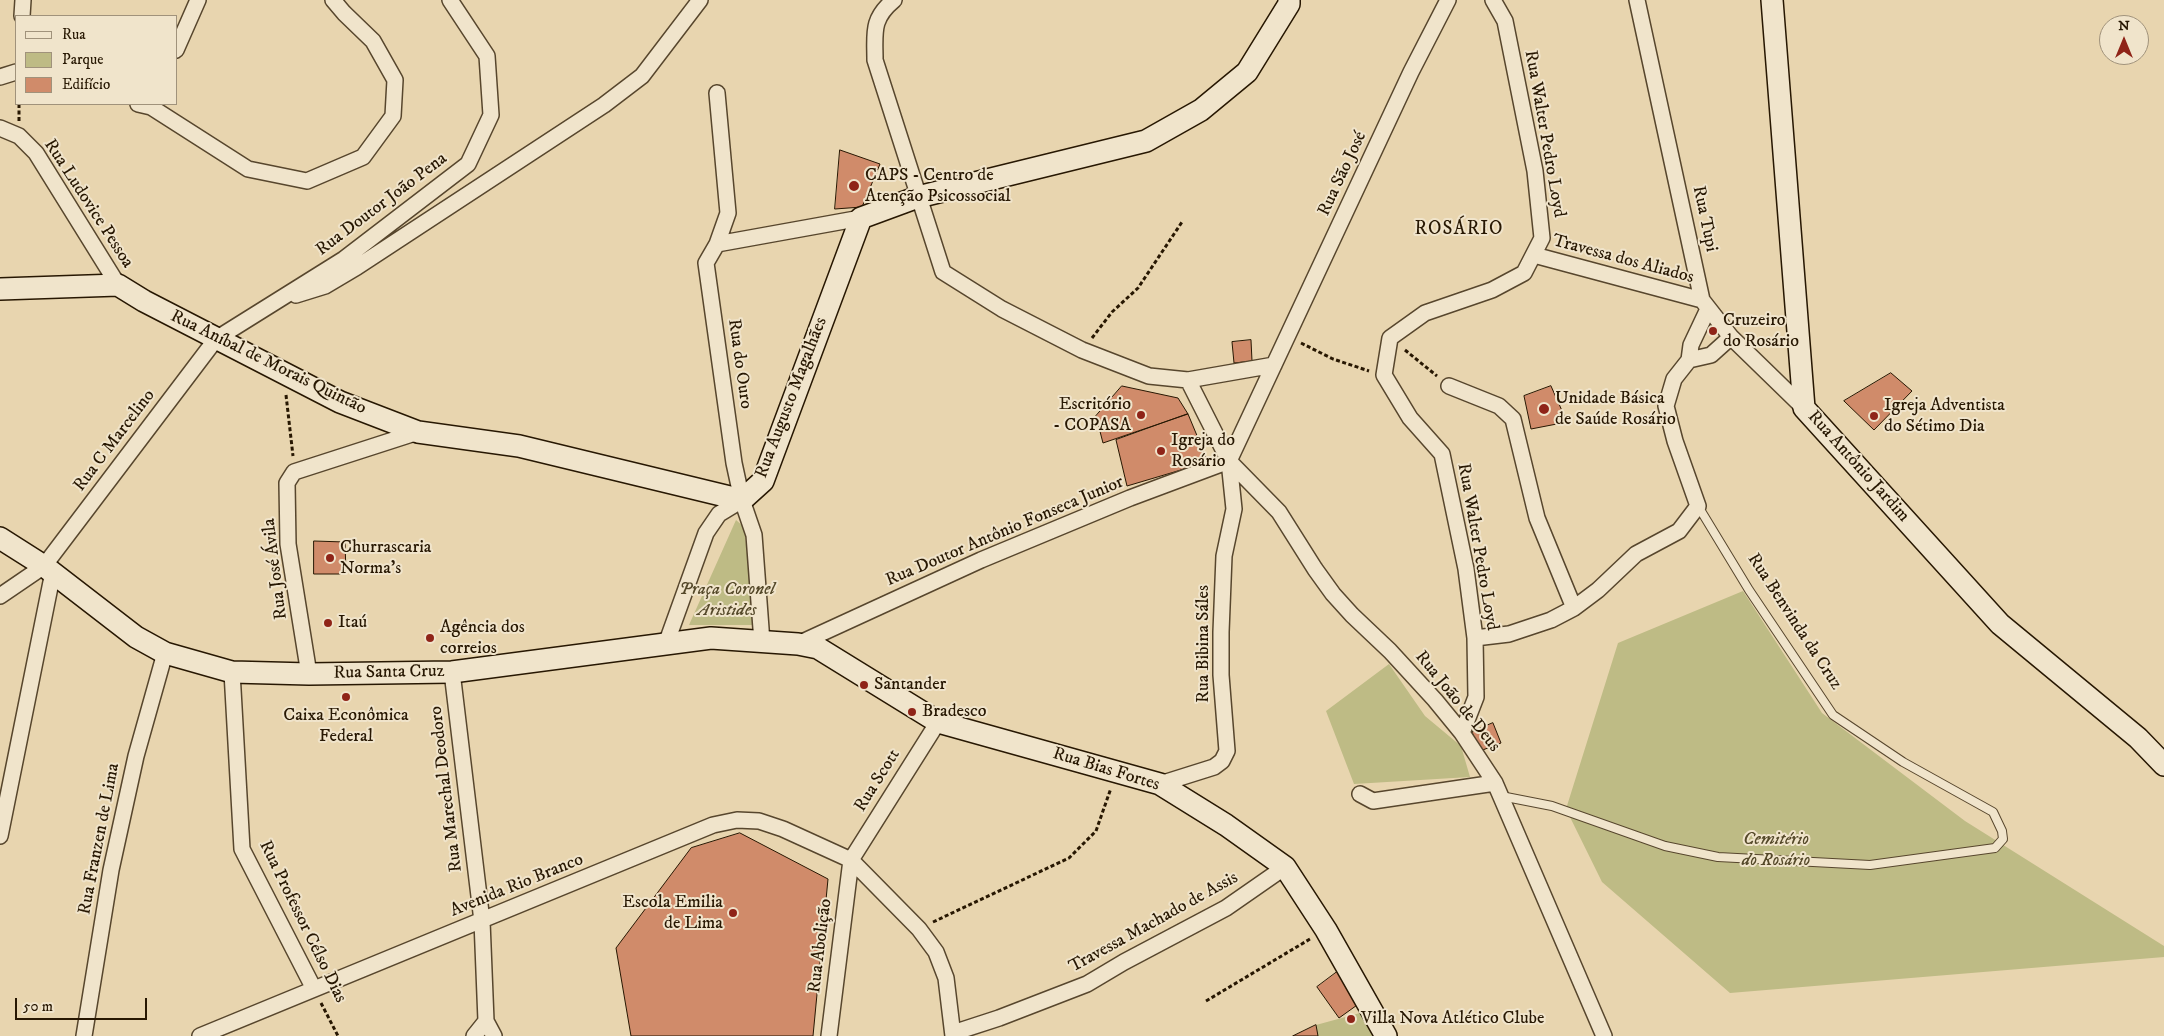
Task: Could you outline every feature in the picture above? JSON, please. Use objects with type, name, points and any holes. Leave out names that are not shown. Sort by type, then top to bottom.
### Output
[{"type":"street","points":[[22,15],[23,0]]},
{"type":"street","points":[[178,45],[198,0]]},
{"type":"street","points":[[147,105],[248,168],[307,181],[363,157],[393,116],[395,80],[373,41],[333,0]]},
{"type":"street","name":"Rua Doutor João Pena","points":[[216,339],[344,259],[468,164],[491,115],[487,56],[450,0]]},
{"type":"street","points":[[276,302],[326,286],[604,105],[642,76],[700,0]]},
{"type":"street","points":[[894,0],[886,6],[875,24],[875,60],[943,272],[1002,309],[1082,350],[1149,376],[1188,380],[1274,365]]},
{"type":"street","points":[[717,244],[861,218],[918,197],[1146,141],[1201,110],[1248,72],[1290,0]]},
{"type":"street","name":"Rua São José","points":[[1229,461],[1411,72],[1448,0]]},
{"type":"street","name":"Rua Walter Pedro Loyd","points":[[1390,338],[1425,313],[1492,290],[1524,273],[1542,238],[1535,171],[1505,21],[1493,0]]},
{"type":"street","name":"Rua Tupi","points":[[1637,0],[1705,305],[1731,337],[1804,408]]},
{"type":"street","name":"Rua Antônio Jardim","points":[[1772,0],[1804,408],[2000,624],[2138,738],[2164,766]]},
{"type":"street","points":[[0,76],[15,72]]},
{"type":"street","name":"Rua do Ouro","points":[[717,93],[728,213],[717,244],[706,263],[734,463],[742,500],[754,535],[762,642]]},
{"type":"street","name":"Rua Ludovice Pessoa","points":[[0,128],[19,136],[36,153],[118,285]]},
{"type":"street","name":"Rua Augusto Magalhães","points":[[666,644],[706,533],[719,514],[742,500],[763,481],[861,218]]},
{"type":"street","name":"Travessa dos Aliados","points":[[1534,256],[1705,305]]},
{"type":"street","points":[[0,289],[118,285]]},
{"type":"street","name":"Rua Aníbal de Morais Quintão","points":[[118,285],[216,339],[340,402],[418,432],[519,446],[742,500]]},
{"type":"street","name":"Rua Benvinda da Cruz","points":[[1698,506],[1675,441],[1666,406],[1674,379],[1689,360],[1691,345],[1705,305]]},
{"type":"street","points":[[1689,360],[1711,355],[1731,337]]},
{"type":"street","points":[[1384,375],[1390,338]]},
{"type":"street","name":"Rua C Marcelino","points":[[49,569],[216,339]]},
{"type":"street","name":"Rua Walter Pedro Loyd","points":[[1384,375],[1410,418],[1442,454],[1466,569],[1475,638],[1476,697],[1462,733]]},
{"type":"street","points":[[1188,380],[1229,461]]},
{"type":"street","points":[[1449,386],[1499,406],[1513,419],[1537,518],[1574,608]]},
{"type":"street","points":[[294,472],[418,432]]},
{"type":"street","name":"Rua Doutor Antônio Fonseca Junior","points":[[798,644],[981,560],[1130,498],[1229,461]]},
{"type":"street","name":"Rua João de Deus","points":[[1229,461],[1279,512],[1333,594],[1390,651],[1462,733],[1498,790],[1604,1036]]},
{"type":"street","name":"Rua Bibina Sáles","points":[[1160,784],[1214,767],[1222,762],[1227,751],[1221,674],[1221,632],[1224,556],[1234,509],[1229,461]]},
{"type":"street","name":"Rua José Ávila","points":[[294,472],[287,483],[288,544],[309,674]]},
{"type":"street","points":[[1475,638],[1509,634],[1551,620],[1574,608],[1598,590],[1636,554],[1679,531],[1698,506]]},
{"type":"street","name":"Rua Santa Cruz","points":[[0,538],[49,569],[136,637],[165,652],[232,672],[309,674],[452,672],[711,638],[762,642]]},
{"type":"street","points":[[0,596],[49,569]]},
{"type":"street","points":[[0,836],[49,569]]},
{"type":"street","name":"Rua Bias Fortes","points":[[762,642],[798,644],[818,648],[938,722],[1160,784],[1226,825],[1285,868],[1326,930],[1386,1036]]},
{"type":"street","name":"Rua Franzen de Lima","points":[[84,1036],[111,870],[136,756],[165,652]]},
{"type":"street","name":"Rua Professor Célso Dias","points":[[232,672],[242,849],[314,989]]},
{"type":"street","name":"Rua Marechal Deodoro","points":[[452,672],[482,921],[486,1021],[494,1036]]},
{"type":"street","name":"Rua Scott","points":[[851,860],[938,722]]},
{"type":"street","points":[[2138,738],[2164,740]]},
{"type":"street","points":[[1360,794],[1373,800],[1498,790]]},
{"type":"street","name":"Avenida Rio Branco","points":[[200,1036],[713,826],[737,820],[759,821],[783,829],[851,860]]},
{"type":"street","points":[[851,860],[919,929],[936,952],[946,978],[953,1034]]},
{"type":"street","name":"Rua Abolição","points":[[830,1036],[851,860]]},
{"type":"street","name":"Travessa Machado de Assis","points":[[953,1034],[1087,984],[1124,962],[1226,908],[1285,868]]},
{"type":"street","points":[[474,1036],[486,1021]]},
{"type":"lane","name":"Rua Benvinda da Cruz","points":[[1498,790],[1552,806],[1665,846],[1718,857],[1870,865],[1995,848],[2003,839],[2002,831],[1993,812],[1903,762],[1833,715],[1749,590],[1698,506]]},
{"type":"path","points":[[1082,350],[1112,312],[1138,288],[1182,222]]},
{"type":"path","points":[[1288,337],[1333,359],[1384,375]]},
{"type":"path","points":[[1390,338],[1449,386]]},
{"type":"path","points":[[284,372],[294,472]]},
{"type":"path","points":[[919,929],[1069,858],[1096,831],[1117,772]]},
{"type":"path","points":[[1206,1001],[1326,930]]},
{"type":"path","name":"Rua Professor Célso Dias","points":[[314,989],[338,1036]]},
{"type":"green space","name":"Praça Coronel Aristides","points":[[736,520],[744,527],[755,625],[689,625]]},
{"type":"green space","name":"Cemitério do Rosário","points":[[1743,591],[1822,713],[1965,821],[2164,946],[2164,957],[1730,993],[1602,882],[1566,809],[1618,643]]},
{"type":"green space","points":[[1389,664],[1425,716],[1461,746],[1470,777],[1354,784],[1326,711]]},
{"type":"green space","name":"Villa Nova Atlético Clube","points":[[1360,1013],[1375,1036],[1293,1036],[1316,1025]]},
{"type":"building","name":"CAPS - Centro de Atenção Psicossocial","points":[[840,150],[880,164],[862,207],[835,209]]},
{"type":"building","points":[[1251,340],[1252,361],[1234,363],[1232,342]]},
{"type":"building","name":"Igreja Adventista do Sétimo Dia","points":[[1891,373],[1912,391],[1874,430],[1844,401]]},
{"type":"building","name":"Escritório - COPASA","points":[[1122,386],[1178,398],[1188,414],[1103,443],[1096,416]]},
{"type":"building","name":"Unidade Básica de Saúde Rosário","points":[[1551,386],[1567,422],[1531,429],[1524,396]]},
{"type":"building","name":"Igreja do Rosário","points":[[1188,414],[1208,462],[1127,486],[1116,440]]},
{"type":"building","name":"Churrascaria Norma's","points":[[314,541],[345,542],[346,574],[314,574]]},
{"type":"building","points":[[1493,723],[1501,743],[1480,751],[1472,732]]},
{"type":"building","name":"Escola Emilia de Lima","points":[[740,833],[828,879],[813,1036],[631,1036],[616,948],[691,848]]},
{"type":"building","points":[[1337,972],[1360,1003],[1339,1018],[1317,987]]},
{"type":"building","points":[[1316,1025],[1318,1036],[1293,1036]]},
{"type":"place","name":"CAPS - Centro de Atenção Psicossocial","points":[[854,186]]},
{"type":"place","name":"Cruzeiro do Rosário","points":[[1713,331]]},
{"type":"place","name":"Unidade Básica de Saúde Rosário","points":[[1544,409]]},
{"type":"place","name":"Escritório - COPASA","points":[[1141,415]]},
{"type":"place","name":"Igreja Adventista do Sétimo Dia","points":[[1874,416]]},
{"type":"place","name":"Igreja do Rosário","points":[[1161,451]]},
{"type":"place","name":"Churrascaria Norma's","points":[[330,558]]},
{"type":"place","name":"Itaú","points":[[328,623]]},
{"type":"place","name":"Agência dos correios","points":[[430,638]]},
{"type":"place","name":"Santander","points":[[864,685]]},
{"type":"place","name":"Caixa Econômica Federal","points":[[346,697]]},
{"type":"place","name":"Bradesco","points":[[912,712]]},
{"type":"place","name":"Escola Emilia de Lima","points":[[733,913]]},
{"type":"place","name":"Villa Nova Atlético Clube","points":[[1351,1019]]},
{"type":"district","name":"ROSÁRIO","points":[[1459,230]]}]
